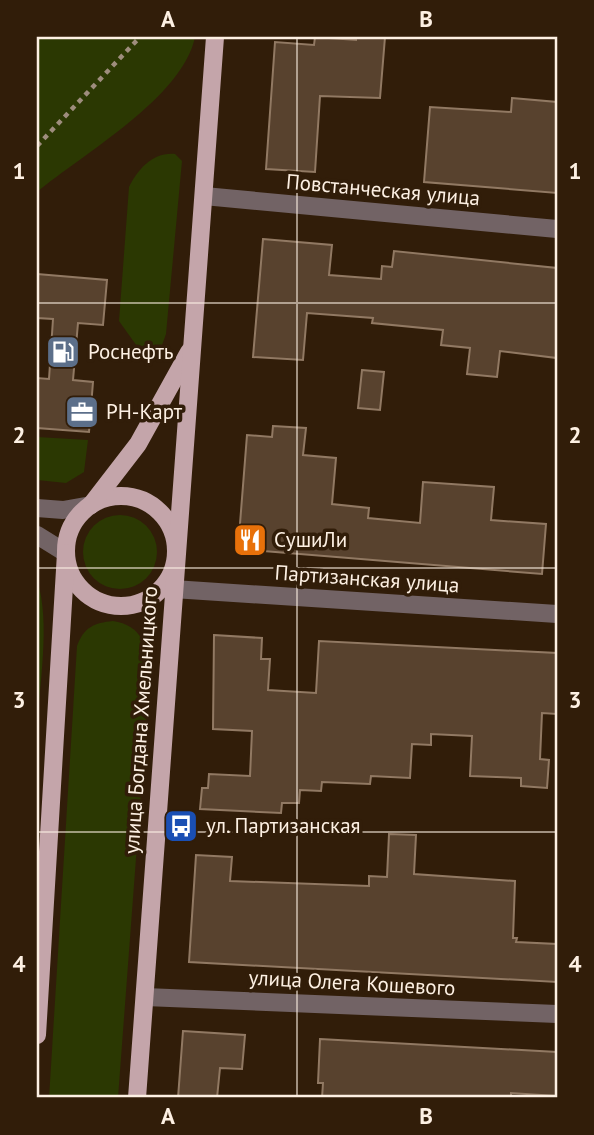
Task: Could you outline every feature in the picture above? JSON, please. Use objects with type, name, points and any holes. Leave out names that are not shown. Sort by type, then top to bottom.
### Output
[{"type":"main road","name":"улица Богдана Хмельницкого","points":[[137,1098],[215,37]]},
{"type":"main road","name":"улица Богдана Хмельницкого","points":[[91,505],[138,444],[192,346]]},
{"type":"main road","points":[[37,1035],[66,553],[73,525],[91,505],[118,496],[146,502],[160,512],[170,526],[176,555],[171,573],[161,589],[147,600],[120,606],[93,599],[79,587],[69,571],[66,553]]},
{"type":"street","name":"Повстанческая улица","points":[[204,196],[557,229]]},
{"type":"street","points":[[37,508],[63,510],[91,505]]},
{"type":"street","points":[[37,535],[66,553]]},
{"type":"street","name":"Партизанская улица","points":[[173,589],[557,614]]},
{"type":"street","name":"улица Олега Кошевого","points":[[145,997],[557,1014]]},
{"type":"path","points":[[37,146],[141,37]]},
{"type":"green space","points":[[37,37],[195,37],[187,59],[172,81],[152,102],[129,123],[37,192]]},
{"type":"green space","points":[[175,154],[182,161],[166,334],[162,345],[154,351],[139,349],[119,321],[129,187],[147,163],[160,156]]},
{"type":"green space","points":[[37,437],[88,440],[84,472],[66,483],[37,480]]},
{"type":"green space","points":[[120,515],[141,521],[151,531],[157,552],[151,573],[141,583],[120,589],[99,583],[89,573],[83,552],[89,531],[99,521]]},
{"type":"green space","points":[[37,580],[44,634],[37,731]]},
{"type":"green space","points":[[113,621],[130,627],[141,638],[150,672],[118,1098],[49,1098],[77,646],[90,627]]},
{"type":"building","points":[[315,37],[356,40],[356,37],[385,37],[380,98],[320,96],[315,172],[266,169],[275,42],[314,45]]},
{"type":"building","points":[[512,98],[557,102],[557,193],[424,182],[430,107],[511,112]]},
{"type":"building","points":[[263,239],[332,245],[329,275],[381,279],[382,266],[392,267],[394,251],[557,268],[557,358],[500,351],[497,377],[467,374],[470,348],[441,345],[443,330],[372,323],[373,318],[307,313],[303,360],[253,357]]},
{"type":"building","name":"Роснефть","points":[[37,274],[107,280],[103,325],[78,323],[73,380],[93,382],[89,432],[37,428],[37,378],[49,379],[53,319],[37,318]]},
{"type":"building","points":[[362,370],[384,372],[380,410],[358,408]]},
{"type":"building","points":[[273,426],[306,428],[303,455],[336,458],[332,504],[369,508],[368,518],[420,523],[423,482],[494,487],[491,520],[546,524],[542,574],[238,549],[247,435],[272,437]]},
{"type":"building","points":[[214,635],[262,638],[261,659],[270,659],[268,690],[316,693],[319,641],[557,653],[557,714],[542,713],[540,759],[549,760],[547,788],[521,786],[521,778],[470,776],[472,736],[431,734],[431,745],[412,744],[410,778],[371,776],[370,784],[322,782],[321,791],[300,790],[299,803],[282,803],[281,813],[200,809],[202,788],[208,788],[209,774],[250,776],[252,731],[213,729]]},
{"type":"building","points":[[389,834],[416,835],[414,874],[515,881],[513,938],[517,938],[516,942],[557,944],[557,982],[189,962],[196,855],[232,857],[230,881],[369,886],[369,876],[387,877]]},
{"type":"building","points":[[183,1031],[245,1035],[242,1069],[220,1068],[217,1098],[178,1098]]},
{"type":"building","points":[[320,1039],[557,1052],[557,1096],[511,1093],[511,1098],[322,1098],[323,1083],[318,1083]]},
{"type":"place","name":"Роснефть","points":[[63,352]]},
{"type":"place","name":"РН-Карт","points":[[82,412]]},
{"type":"place","name":"СушиЛи","points":[[250,540]]},
{"type":"place","name":"ул. Партизанская","points":[[181,826]]}]
